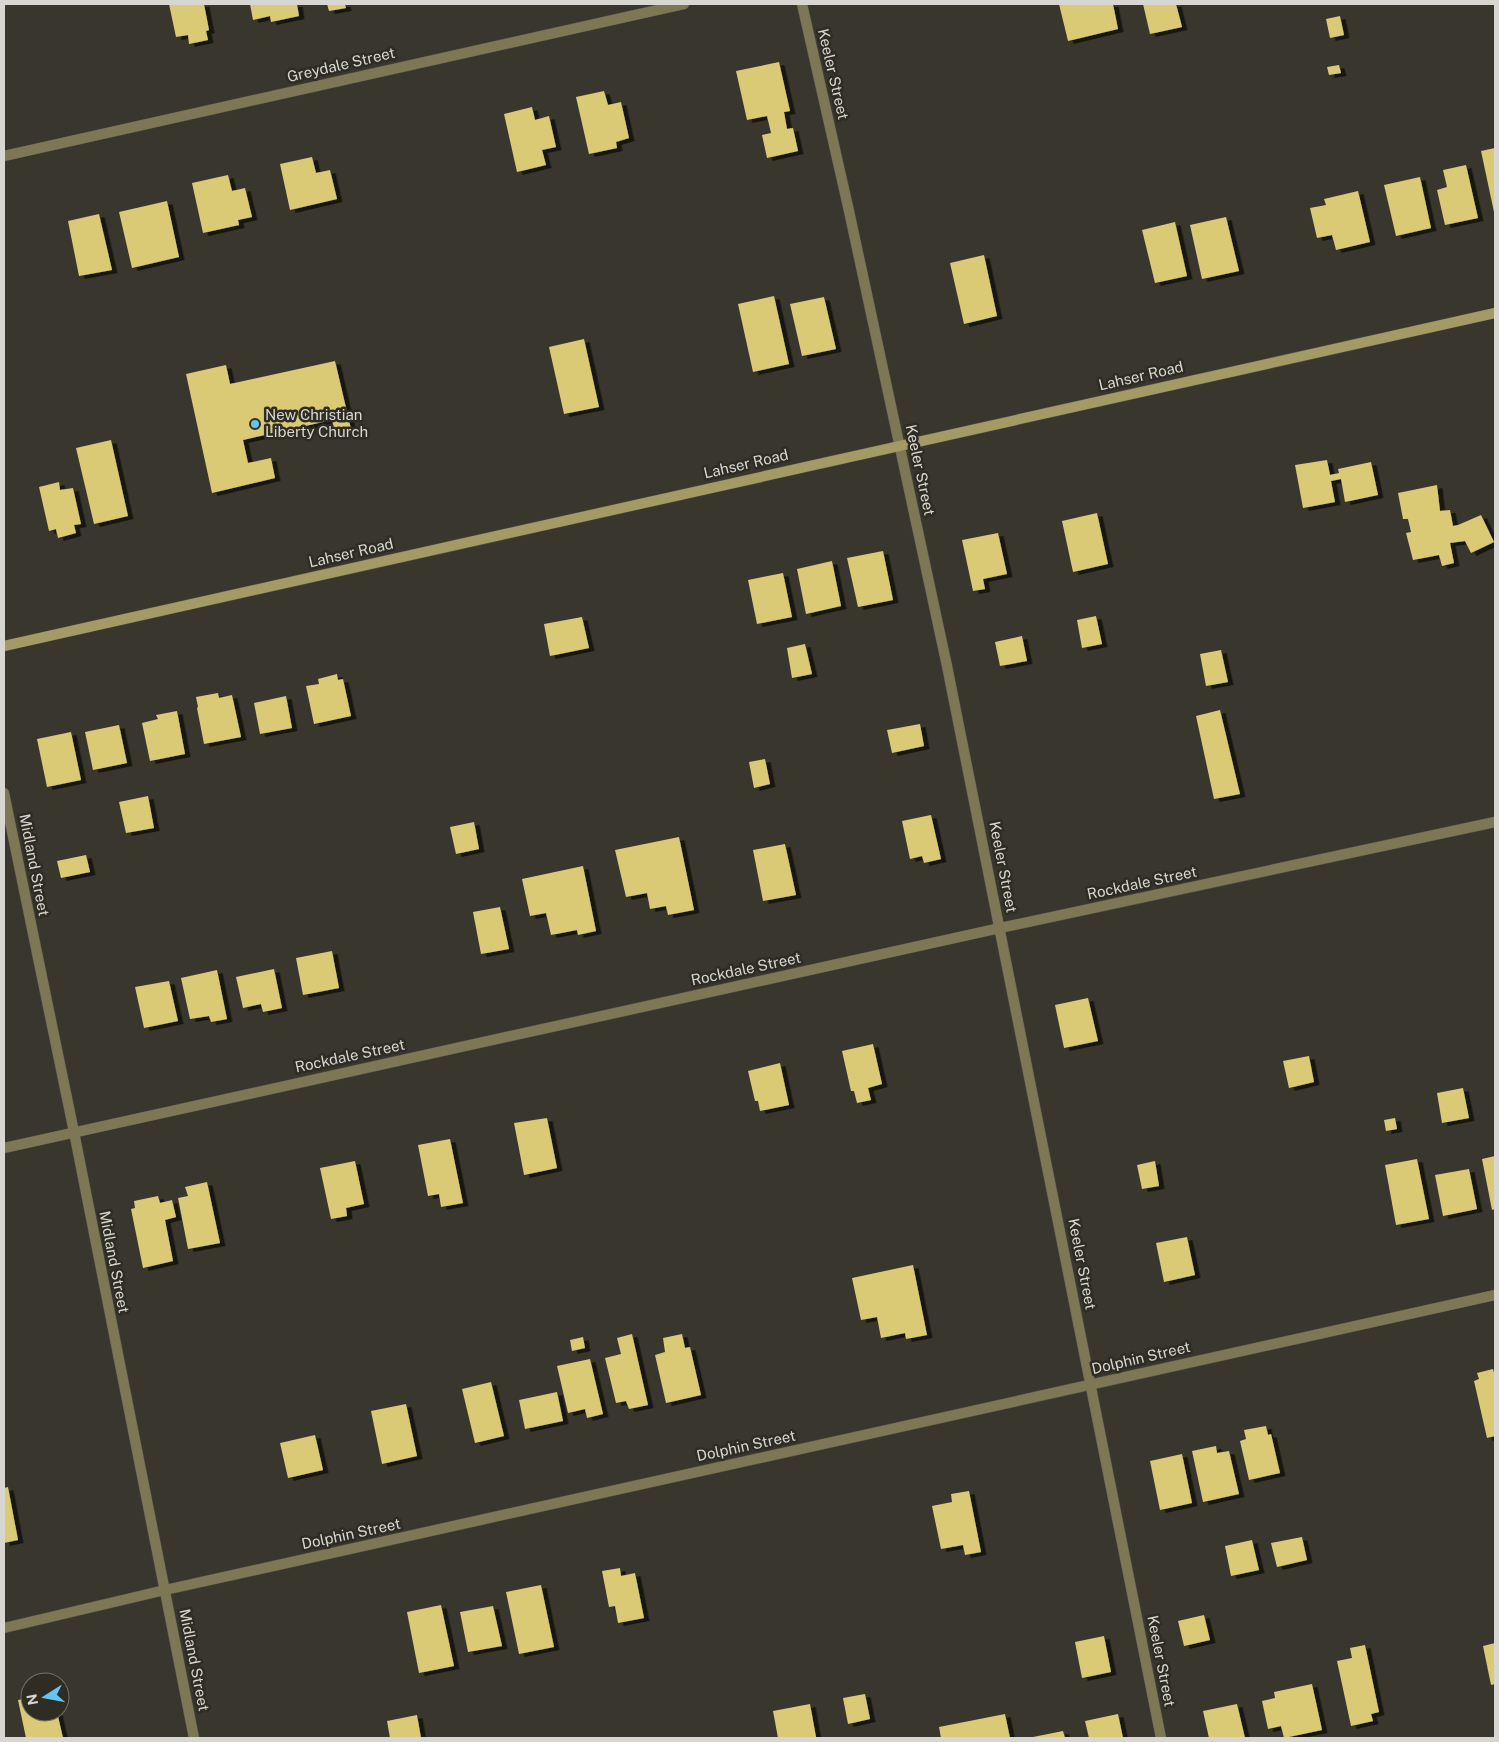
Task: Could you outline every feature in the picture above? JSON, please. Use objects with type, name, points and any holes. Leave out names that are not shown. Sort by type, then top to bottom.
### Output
[{"type":"main road","name":"Lahser Road","points":[[4,646],[1495,313]]},
{"type":"street","name":"Greydale Street","points":[[4,156],[684,4]]},
{"type":"street","name":"Keeler Street","points":[[802,4],[947,666],[1162,1738]]},
{"type":"street","name":"Midland Street","points":[[4,793],[74,1132],[194,1738]]},
{"type":"street","name":"Rockdale Street","points":[[4,1148],[1000,928],[1495,822]]},
{"type":"street","name":"Dolphin Street","points":[[4,1628],[165,1590],[1495,1295]]},
{"type":"building","points":[[169,4],[204,4],[209,30],[206,31],[208,40],[189,44],[188,35],[176,37]]},
{"type":"building","points":[[250,4],[297,4],[299,16],[271,22],[270,16],[253,20]]},
{"type":"building","points":[[327,4],[345,4],[346,8],[329,11]]},
{"type":"building","points":[[1059,4],[1113,4],[1118,29],[1068,41]]},
{"type":"building","points":[[1143,4],[1176,4],[1182,27],[1150,34]]},
{"type":"building","points":[[1340,16],[1344,35],[1330,38],[1326,19]]},
{"type":"building","points":[[779,62],[790,111],[784,112],[787,129],[793,128],[798,151],[767,158],[762,135],[771,133],[767,116],[747,120],[736,71]]},
{"type":"building","points":[[1339,65],[1341,73],[1329,75],[1327,67]]},
{"type":"building","points":[[604,91],[608,105],[621,102],[629,138],[616,142],[617,148],[589,154],[576,97]]},
{"type":"building","points":[[532,107],[535,120],[549,116],[556,147],[542,150],[546,165],[517,172],[504,114]]},
{"type":"building","points":[[1495,148],[1495,211],[1494,212],[1481,151]]},
{"type":"building","points":[[312,157],[316,173],[330,170],[337,199],[290,210],[280,164]]},
{"type":"building","points":[[1466,165],[1478,218],[1445,225],[1437,190],[1447,187],[1443,170]]},
{"type":"building","points":[[228,175],[232,191],[245,188],[252,217],[238,220],[239,225],[203,233],[192,183]]},
{"type":"building","points":[[1420,177],[1431,228],[1396,236],[1384,185]]},
{"type":"building","points":[[1358,191],[1370,242],[1336,250],[1332,235],[1317,238],[1310,208],[1326,205],[1324,199]]},
{"type":"building","points":[[167,201],[179,257],[132,268],[119,212]]},
{"type":"building","points":[[99,214],[112,270],[79,276],[68,221]]},
{"type":"building","points":[[1226,217],[1239,271],[1202,279],[1190,225]]},
{"type":"building","points":[[1175,222],[1187,276],[1155,283],[1142,230]]},
{"type":"building","points":[[984,255],[997,316],[964,324],[950,263]]},
{"type":"building","points":[[774,296],[789,364],[753,372],[738,304]]},
{"type":"building","points":[[824,297],[836,349],[802,356],[790,304]]},
{"type":"building","points":[[584,339],[599,407],[564,414],[549,347]]},
{"type":"building","name":"New Christian Liberty Church","points":[[335,361],[351,429],[335,432],[332,420],[243,440],[248,463],[271,458],[275,478],[212,493],[186,374],[226,365],[230,384]]},
{"type":"building","points":[[111,440],[128,516],[94,524],[76,448]]},
{"type":"building","points":[[1327,460],[1330,475],[1339,473],[1338,469],[1371,462],[1378,495],[1345,502],[1341,479],[1331,481],[1335,502],[1303,508],[1295,465]]},
{"type":"building","points":[[59,482],[60,490],[73,488],[81,524],[74,525],[76,533],[58,538],[56,529],[49,531],[39,487]]},
{"type":"building","points":[[1437,485],[1440,511],[1450,510],[1453,526],[1481,515],[1494,542],[1471,553],[1465,541],[1450,543],[1454,563],[1442,566],[1439,555],[1413,560],[1406,533],[1411,532],[1408,519],[1403,519],[1398,493]]},
{"type":"building","points":[[1097,513],[1108,564],[1073,572],[1062,521]]},
{"type":"building","points":[[998,533],[1007,574],[983,579],[985,589],[973,591],[962,540]]},
{"type":"building","points":[[883,551],[893,600],[858,607],[847,558]]},
{"type":"building","points":[[832,561],[841,606],[806,614],[797,569]]},
{"type":"building","points":[[783,573],[792,617],[757,624],[748,580]]},
{"type":"building","points":[[1096,616],[1102,644],[1082,648],[1077,620]]},
{"type":"building","points":[[582,617],[589,648],[550,656],[544,624]]},
{"type":"building","points":[[1022,636],[1027,661],[1000,666],[995,642]]},
{"type":"building","points":[[805,644],[812,674],[792,678],[787,648]]},
{"type":"building","points":[[1221,650],[1228,682],[1206,686],[1200,654]]},
{"type":"building","points":[[337,674],[338,680],[343,679],[351,716],[314,724],[306,686],[319,684],[318,679]]},
{"type":"building","points":[[218,693],[219,698],[232,695],[241,737],[204,744],[196,697]]},
{"type":"building","points":[[286,696],[292,728],[260,734],[254,703]]},
{"type":"building","points":[[1220,710],[1240,794],[1214,799],[1196,716]]},
{"type":"building","points":[[177,711],[185,754],[150,761],[142,723],[158,719],[156,715]]},
{"type":"building","points":[[920,724],[924,746],[892,753],[887,730]]},
{"type":"building","points":[[119,725],[127,763],[93,770],[85,732]]},
{"type":"building","points":[[71,732],[81,780],[47,787],[37,739]]},
{"type":"building","points":[[765,759],[770,784],[754,788],[749,762]]},
{"type":"building","points":[[148,796],[154,828],[126,833],[119,802]]},
{"type":"building","points":[[931,815],[941,859],[924,863],[922,856],[910,859],[902,821]]},
{"type":"building","points":[[474,822],[479,849],[456,854],[450,827]]},
{"type":"building","points":[[679,837],[694,910],[668,915],[666,906],[650,909],[647,893],[626,897],[615,850]]},
{"type":"building","points":[[785,844],[796,895],[763,901],[753,850]]},
{"type":"building","points":[[86,855],[90,872],[61,878],[57,861]]},
{"type":"building","points":[[583,866],[596,931],[578,935],[577,930],[551,935],[546,913],[530,916],[522,879]]},
{"type":"building","points":[[500,907],[509,949],[481,954],[473,912]]},
{"type":"building","points":[[332,951],[339,988],[303,995],[296,958]]},
{"type":"building","points":[[274,969],[282,1008],[263,1012],[261,1004],[243,1008],[236,977]]},
{"type":"building","points":[[217,970],[227,1019],[211,1022],[209,1016],[190,1019],[181,978]]},
{"type":"building","points":[[169,981],[178,1021],[144,1028],[135,987]]},
{"type":"building","points":[[1088,998],[1098,1041],[1064,1048],[1055,1005]]},
{"type":"building","points":[[873,1044],[882,1084],[868,1088],[871,1100],[857,1103],[854,1091],[851,1091],[842,1051]]},
{"type":"building","points":[[1309,1056],[1314,1082],[1289,1088],[1283,1061]]},
{"type":"building","points":[[780,1063],[789,1105],[760,1111],[758,1101],[755,1101],[748,1071]]},
{"type":"building","points":[[1463,1088],[1469,1118],[1442,1123],[1437,1093]]},
{"type":"building","points":[[547,1118],[557,1168],[524,1175],[514,1123]]},
{"type":"building","points":[[1395,1118],[1397,1129],[1386,1131],[1384,1120]]},
{"type":"building","points":[[450,1139],[463,1203],[441,1207],[439,1194],[428,1196],[418,1145]]},
{"type":"building","points":[[1495,1156],[1495,1209],[1492,1210],[1482,1159]]},
{"type":"building","points":[[1417,1159],[1429,1219],[1396,1225],[1385,1165]]},
{"type":"building","points":[[355,1161],[364,1204],[346,1208],[347,1216],[331,1219],[320,1168]]},
{"type":"building","points":[[1155,1161],[1159,1186],[1142,1189],[1137,1165]]},
{"type":"building","points":[[1469,1169],[1477,1209],[1443,1216],[1435,1175]]},
{"type":"building","points":[[207,1182],[220,1243],[188,1249],[178,1198],[188,1196],[185,1187]]},
{"type":"building","points":[[158,1196],[160,1203],[172,1200],[176,1217],[165,1220],[173,1261],[143,1268],[131,1209],[135,1208],[134,1201]]},
{"type":"building","points":[[1187,1237],[1195,1275],[1164,1282],[1156,1243]]},
{"type":"building","points":[[913,1265],[927,1335],[906,1339],[905,1333],[881,1338],[877,1317],[861,1320],[852,1278]]},
{"type":"building","points":[[632,1334],[648,1405],[629,1409],[626,1401],[616,1403],[605,1358],[621,1354],[617,1338]]},
{"type":"building","points":[[682,1334],[685,1348],[690,1347],[701,1395],[666,1403],[655,1355],[665,1352],[663,1338]]},
{"type":"building","points":[[583,1337],[585,1348],[572,1351],[570,1340]]},
{"type":"building","points":[[590,1359],[603,1414],[587,1418],[585,1409],[568,1413],[557,1366]]},
{"type":"building","points":[[1493,1369],[1495,1376],[1495,1436],[1487,1438],[1474,1381],[1479,1379],[1477,1373]]},
{"type":"building","points":[[491,1382],[504,1436],[475,1443],[462,1389]]},
{"type":"building","points":[[557,1392],[563,1421],[525,1429],[519,1400]]},
{"type":"building","points":[[406,1404],[417,1456],[382,1464],[371,1411]]},
{"type":"building","points":[[1266,1426],[1268,1435],[1271,1434],[1280,1473],[1249,1480],[1240,1441],[1246,1439],[1244,1430]]},
{"type":"building","points":[[315,1435],[323,1470],[288,1478],[280,1443]]},
{"type":"building","points":[[1216,1446],[1217,1453],[1229,1451],[1239,1494],[1203,1502],[1192,1451]]},
{"type":"building","points":[[1182,1454],[1192,1503],[1160,1510],[1150,1461]]},
{"type":"building","points":[[8,1487],[18,1540],[4,1543],[4,1488]]},
{"type":"building","points":[[969,1491],[981,1552],[965,1555],[963,1545],[941,1549],[932,1506],[952,1502],[951,1494]]},
{"type":"building","points":[[1302,1537],[1307,1560],[1277,1567],[1271,1543]]},
{"type":"building","points":[[1252,1540],[1259,1570],[1231,1576],[1225,1546]]},
{"type":"building","points":[[620,1568],[621,1576],[635,1573],[644,1618],[618,1623],[615,1606],[609,1607],[602,1571]]},
{"type":"building","points":[[541,1585],[554,1647],[519,1654],[506,1592]]},
{"type":"building","points":[[441,1605],[454,1666],[419,1673],[407,1612]]},
{"type":"building","points":[[493,1606],[502,1646],[468,1652],[460,1612]]},
{"type":"building","points":[[1204,1615],[1210,1640],[1184,1646],[1178,1621]]},
{"type":"building","points":[[1104,1636],[1111,1672],[1082,1678],[1075,1642]]},
{"type":"building","points":[[1495,1643],[1495,1684],[1491,1685],[1483,1646]]},
{"type":"building","points":[[1365,1645],[1379,1712],[1371,1714],[1373,1721],[1351,1726],[1337,1661],[1352,1658],[1350,1648]]},
{"type":"building","points":[[1312,1684],[1322,1730],[1284,1738],[1281,1726],[1268,1729],[1262,1701],[1275,1698],[1274,1692]]},
{"type":"building","points":[[865,1694],[870,1719],[848,1724],[843,1698]]},
{"type":"building","points":[[810,1704],[816,1737],[778,1738],[773,1711]]},
{"type":"building","points":[[1237,1704],[1245,1738],[1209,1738],[1203,1711]]},
{"type":"building","points":[[1005,1714],[1010,1738],[941,1738],[939,1727]]},
{"type":"building","points":[[1118,1714],[1123,1738],[1089,1738],[1085,1721]]},
{"type":"building","points":[[417,1715],[421,1738],[390,1738],[387,1721]]},
{"type":"building","points":[[23,1722],[59,1722],[63,1738],[26,1738]]},
{"type":"building","points":[[1063,1731],[1065,1738],[1033,1738],[1033,1737]]},
{"type":"place","name":"New Christian Liberty Church","points":[[255,424]]}]
